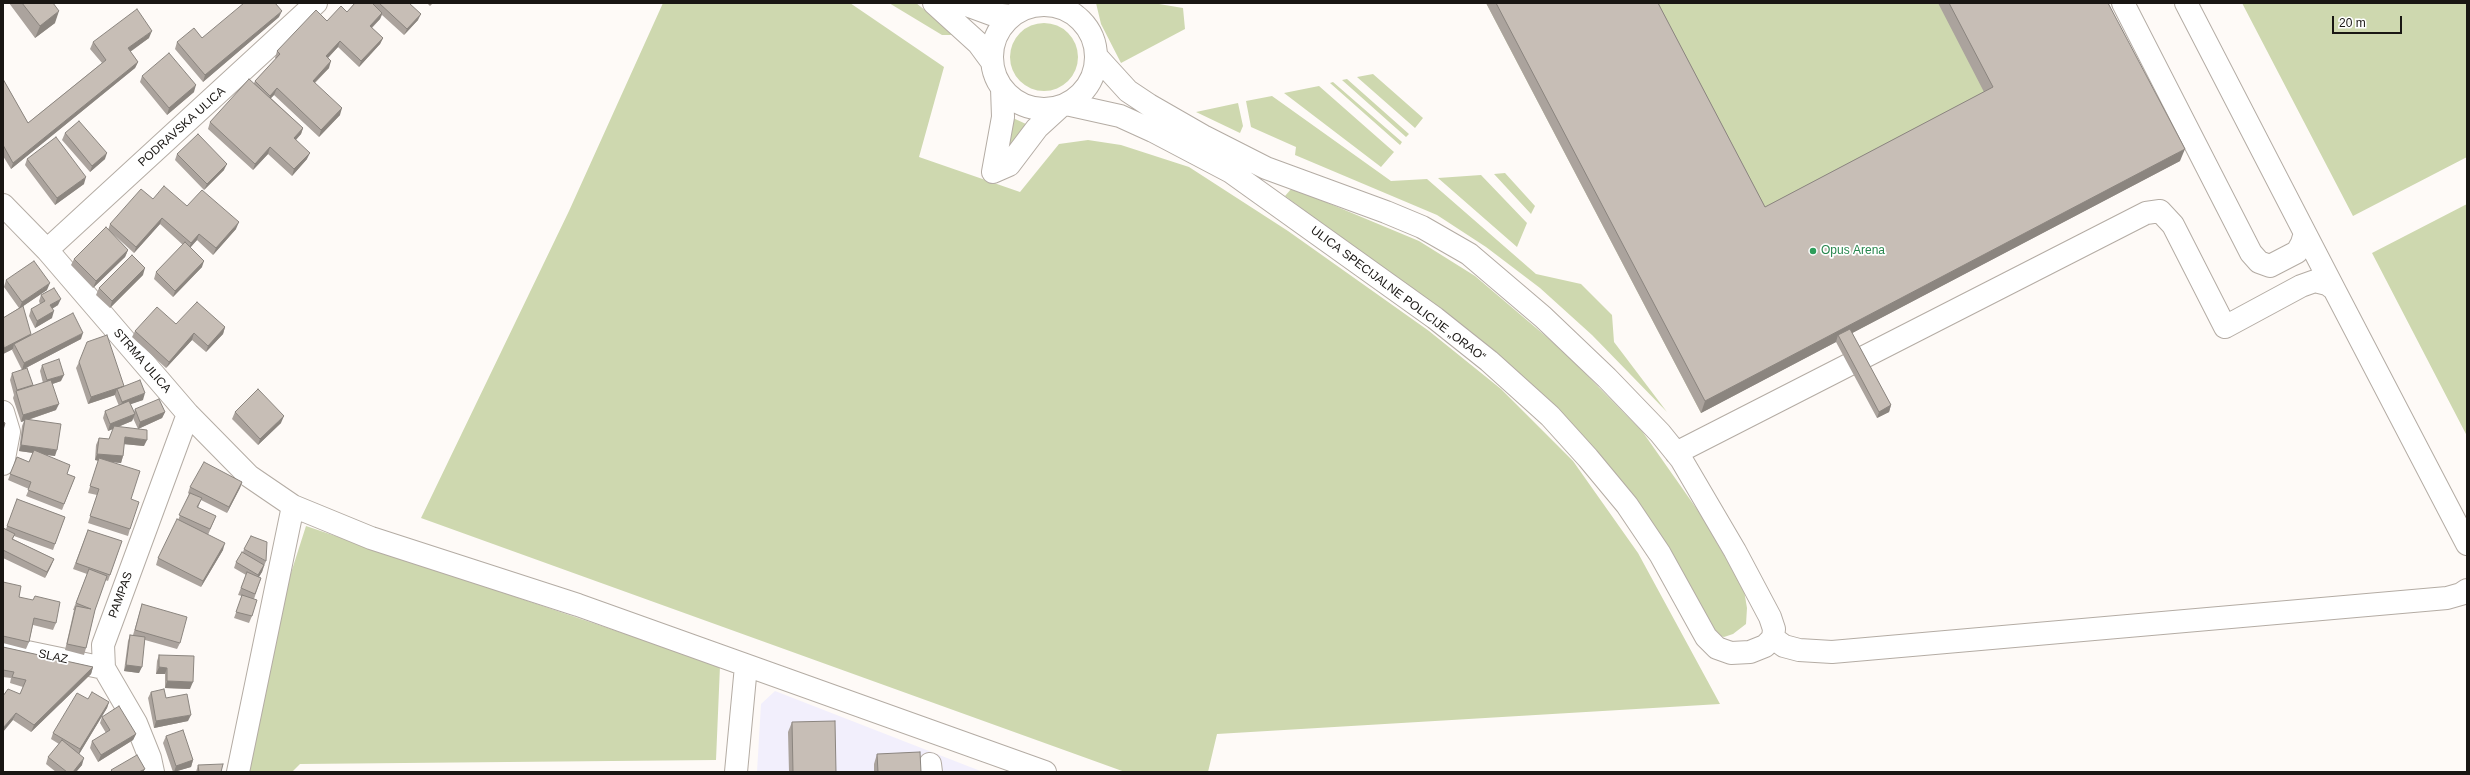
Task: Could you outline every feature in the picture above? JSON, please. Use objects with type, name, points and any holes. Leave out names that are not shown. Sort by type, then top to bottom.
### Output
[{"type":"street","name":"PODRAVSKA ULICA","points":[[47,250],[316,3]]},
{"type":"street","points":[[934,3],[978,43],[992,62],[996,76],[1002,88],[1014,100],[1028,107],[1044,109],[1063,106]]},
{"type":"street","points":[[961,3],[991,14],[1012,16]]},
{"type":"street","points":[[1086,26],[1088,3]]},
{"type":"street","points":[[2123,3],[2251,253],[2260,262],[2270,266],[2297,252],[2305,233]]},
{"type":"street","points":[[2186,3],[2467,544]]},
{"type":"street","points":[[992,62],[996,39],[1001,29],[1012,16],[1037,5],[1059,7],[1074,14],[1086,26],[1094,41],[1097,57],[1094,74],[1086,89],[1037,128],[1009,165],[993,172],[1003,117],[1002,88]]},
{"type":"street","points":[[1097,57],[1128,91],[1149,105],[1203,136],[1266,168],[1415,224],[1469,254],[1543,317],[1606,378],[1676,453],[1735,551],[1770,617],[1774,629],[1773,638],[1784,646],[1799,650],[1832,652],[2447,598],[2461,594],[2467,590]]},
{"type":"street","name":"ULICA SPECIJALNE POLICIJE „ORAO“","points":[[1063,106],[1120,116],[1154,131],[1231,172],[1435,318],[1489,361],[1550,416],[1588,458],[1631,512],[1660,554],[1706,637],[1717,648],[1731,653],[1750,652],[1765,646],[1773,638]]},
{"type":"street","name":"STRMA ULICA","points":[[3,204],[47,250],[188,414],[249,476],[293,506],[371,538],[578,605],[1045,772]]},
{"type":"street","points":[[1676,453],[2146,213],[2160,211],[2173,225],[2225,327],[2315,281],[2327,284],[2334,289]]},
{"type":"street","points":[[3,412],[9,432],[3,464]]},
{"type":"street","name":"PAMPAS","points":[[153,772],[150,758],[136,723],[104,668],[103,645],[188,414]]},
{"type":"street","points":[[238,772],[293,506]]},
{"type":"street","name":"SLAZ","points":[[3,647],[104,668]]},
{"type":"street","points":[[736,772],[746,666]]},
{"type":"shaded area","points":[[775,691],[983,772],[757,772],[761,704]]},
{"type":"green space","points":[[663,3],[850,3],[944,67],[919,157],[1020,192],[1059,144],[1088,140],[1121,145],[1189,167],[1288,231],[1429,331],[1501,389],[1573,461],[1638,553],[1720,704],[1217,734],[1208,772],[1125,772],[421,518],[569,211]]},
{"type":"green space","points":[[889,3],[916,3],[950,30],[951,35],[942,35]]},
{"type":"green space","points":[[1096,3],[1153,3],[1183,8],[1185,29],[1121,63],[1101,24]]},
{"type":"green space","name":"Opus Arena","points":[[1486,3],[2097,3],[1701,413]]},
{"type":"green space","points":[[2242,3],[2467,3],[2467,157],[2353,216]]},
{"type":"green space","points":[[1044,23],[1057,26],[1068,33],[1075,44],[1078,57],[1075,70],[1068,81],[1057,88],[1044,91],[1031,88],[1020,81],[1013,70],[1010,57],[1013,44],[1020,33],[1031,26]]},
{"type":"green space","points":[[1373,74],[1423,118],[1415,128],[1357,77]]},
{"type":"green space","points":[[1347,79],[1409,134],[1406,137],[1342,80]]},
{"type":"green space","points":[[1333,82],[1402,142],[1400,145],[1330,83]]},
{"type":"green space","points":[[1319,86],[1394,152],[1381,167],[1284,93]]},
{"type":"green space","points":[[1272,96],[1391,181],[1427,179],[1536,274],[1581,284],[1612,315],[1614,342],[1667,412],[1592,335],[1540,288],[1486,247],[1437,215],[1295,155],[1296,147],[1251,127],[1246,101]]},
{"type":"green space","points":[[1238,103],[1243,126],[1240,133],[1196,112]]},
{"type":"green space","points":[[1013,118],[1026,124],[1003,163]]},
{"type":"green space","points":[[1505,173],[1535,206],[1531,214],[1494,174]]},
{"type":"green space","points":[[1481,175],[1527,223],[1517,247],[1438,178]]},
{"type":"green space","points":[[1292,188],[1419,241],[1475,276],[1562,350],[1642,431],[1701,515],[1744,590],[1747,608],[1746,624],[1733,634],[1724,637],[1714,634],[1633,502],[1345,241],[1285,196]]},
{"type":"green space","points":[[2467,204],[2467,436],[2372,253]]},
{"type":"green space","points":[[306,526],[720,666],[716,760],[300,764],[292,772],[245,772],[283,598]]},
{"type":"building","points":[[22,3],[53,3],[59,11],[40,26]]},
{"type":"building","points":[[244,3],[275,3],[282,11],[205,75],[177,42],[194,28],[202,38]]},
{"type":"building","points":[[355,3],[372,3],[382,13],[370,26],[383,38],[361,61],[340,41],[326,56],[331,61],[313,81],[342,108],[321,130],[277,88],[270,96],[255,81],[280,54],[277,51],[316,10],[327,21],[341,6],[347,12]]},
{"type":"building","points":[[379,3],[409,3],[421,14],[407,29]]},
{"type":"building","name":"Opus Arena","points":[[1496,3],[1658,3],[1765,207],[1993,87],[1949,3],[2108,3],[2185,149],[1705,401]]},
{"type":"building","points":[[137,9],[152,31],[128,48],[138,62],[13,163],[3,145],[3,79],[28,123],[106,60],[93,42]]},
{"type":"building","points":[[169,53],[196,85],[169,108],[142,76]]},
{"type":"building","points":[[249,79],[303,128],[294,138],[310,153],[294,169],[270,147],[255,164],[210,122]]},
{"type":"building","points":[[79,121],[107,153],[92,166],[65,133]]},
{"type":"building","points":[[198,134],[227,164],[207,184],[177,154]]},
{"type":"building","points":[[56,137],[86,177],[57,198],[27,159]]},
{"type":"building","points":[[164,186],[187,206],[202,190],[239,222],[216,248],[199,234],[191,243],[162,218],[136,247],[110,224],[141,189],[153,199]]},
{"type":"building","points":[[106,227],[128,250],[96,281],[74,259]]},
{"type":"building","points":[[185,242],[204,261],[175,291],[156,272]]},
{"type":"building","points":[[132,255],[145,268],[112,301],[99,288]]},
{"type":"building","points":[[34,261],[50,283],[22,302],[6,280]]},
{"type":"building","points":[[54,288],[61,299],[50,305],[54,311],[37,321],[31,309],[45,301],[41,295]]},
{"type":"building","points":[[197,302],[225,327],[208,346],[194,333],[169,362],[135,331],[157,307],[176,324]]},
{"type":"building","points":[[23,306],[31,334],[4,348],[3,318]]},
{"type":"building","points":[[73,313],[83,333],[24,363],[14,344]]},
{"type":"building","points":[[1850,329],[1891,405],[1879,412],[1838,335]]},
{"type":"building","points":[[107,335],[124,386],[91,397],[79,362],[87,342]]},
{"type":"building","points":[[59,359],[64,375],[47,380],[42,365]]},
{"type":"building","points":[[27,368],[33,385],[17,390],[12,373]]},
{"type":"building","points":[[51,380],[59,404],[23,415],[16,391]]},
{"type":"building","points":[[140,380],[145,393],[122,402],[117,389]]},
{"type":"building","points":[[258,389],[284,416],[260,439],[235,412]]},
{"type":"building","points":[[159,399],[165,412],[140,422],[135,409]]},
{"type":"building","points":[[129,401],[135,414],[110,424],[105,411]]},
{"type":"building","points":[[25,419],[61,424],[57,450],[21,445]]},
{"type":"building","points":[[114,426],[147,430],[147,440],[125,437],[123,456],[97,454],[99,438],[109,439]]},
{"type":"building","points":[[34,450],[70,465],[67,474],[75,477],[64,504],[28,490],[31,482],[10,474],[17,457],[29,462]]},
{"type":"building","points":[[99,458],[140,471],[131,499],[139,502],[130,529],[90,516],[99,489],[90,486]]},
{"type":"building","points":[[204,462],[242,482],[229,507],[190,487]]},
{"type":"building","points":[[190,493],[202,498],[197,507],[216,516],[210,529],[179,515]]},
{"type":"building","points":[[17,499],[65,517],[55,544],[7,526]]},
{"type":"building","points":[[177,519],[225,543],[203,581],[158,558]]},
{"type":"building","points":[[3,528],[15,534],[12,539],[54,559],[47,572],[3,550]]},
{"type":"building","points":[[88,530],[122,541],[110,575],[76,563]]},
{"type":"building","points":[[251,536],[267,542],[266,561],[244,549]]},
{"type":"building","points":[[242,552],[264,565],[258,575],[236,562]]},
{"type":"building","points":[[89,569],[107,576],[95,610],[86,648],[67,644],[76,606],[91,609],[76,603]]},
{"type":"building","points":[[247,572],[261,578],[255,594],[241,588]]},
{"type":"building","points":[[3,582],[21,586],[19,597],[33,600],[35,596],[60,602],[56,623],[34,618],[29,642],[3,636]]},
{"type":"building","points":[[242,595],[257,600],[252,616],[236,612]]},
{"type":"building","points":[[142,604],[187,617],[180,643],[135,630]]},
{"type":"building","points":[[130,635],[145,637],[142,667],[126,665]]},
{"type":"building","points":[[3,647],[93,667],[34,725],[16,713],[3,728],[3,696],[8,689],[20,694],[26,680],[12,677],[14,672],[3,670]]},
{"type":"building","points":[[159,655],[194,656],[193,682],[167,681],[167,668],[159,667]]},
{"type":"building","points":[[164,689],[166,698],[187,694],[191,715],[156,721],[151,692]]},
{"type":"building","points":[[92,692],[109,702],[80,749],[53,733],[77,693],[88,699]]},
{"type":"building","points":[[119,706],[136,734],[101,755],[92,741],[110,730],[102,717]]},
{"type":"building","points":[[835,721],[836,772],[793,772],[792,722]]},
{"type":"building","points":[[183,730],[193,760],[176,766],[166,736]]},
{"type":"building","points":[[62,740],[84,758],[73,772],[67,772],[48,757]]},
{"type":"building","points":[[920,752],[921,772],[878,772],[877,754]]},
{"type":"building","points":[[137,755],[145,769],[139,772],[113,772],[111,770]]},
{"type":"building","points":[[223,764],[221,772],[199,772],[198,765]]},
{"type":"place","name":"Opus Arena","points":[[1813,251]]}]
